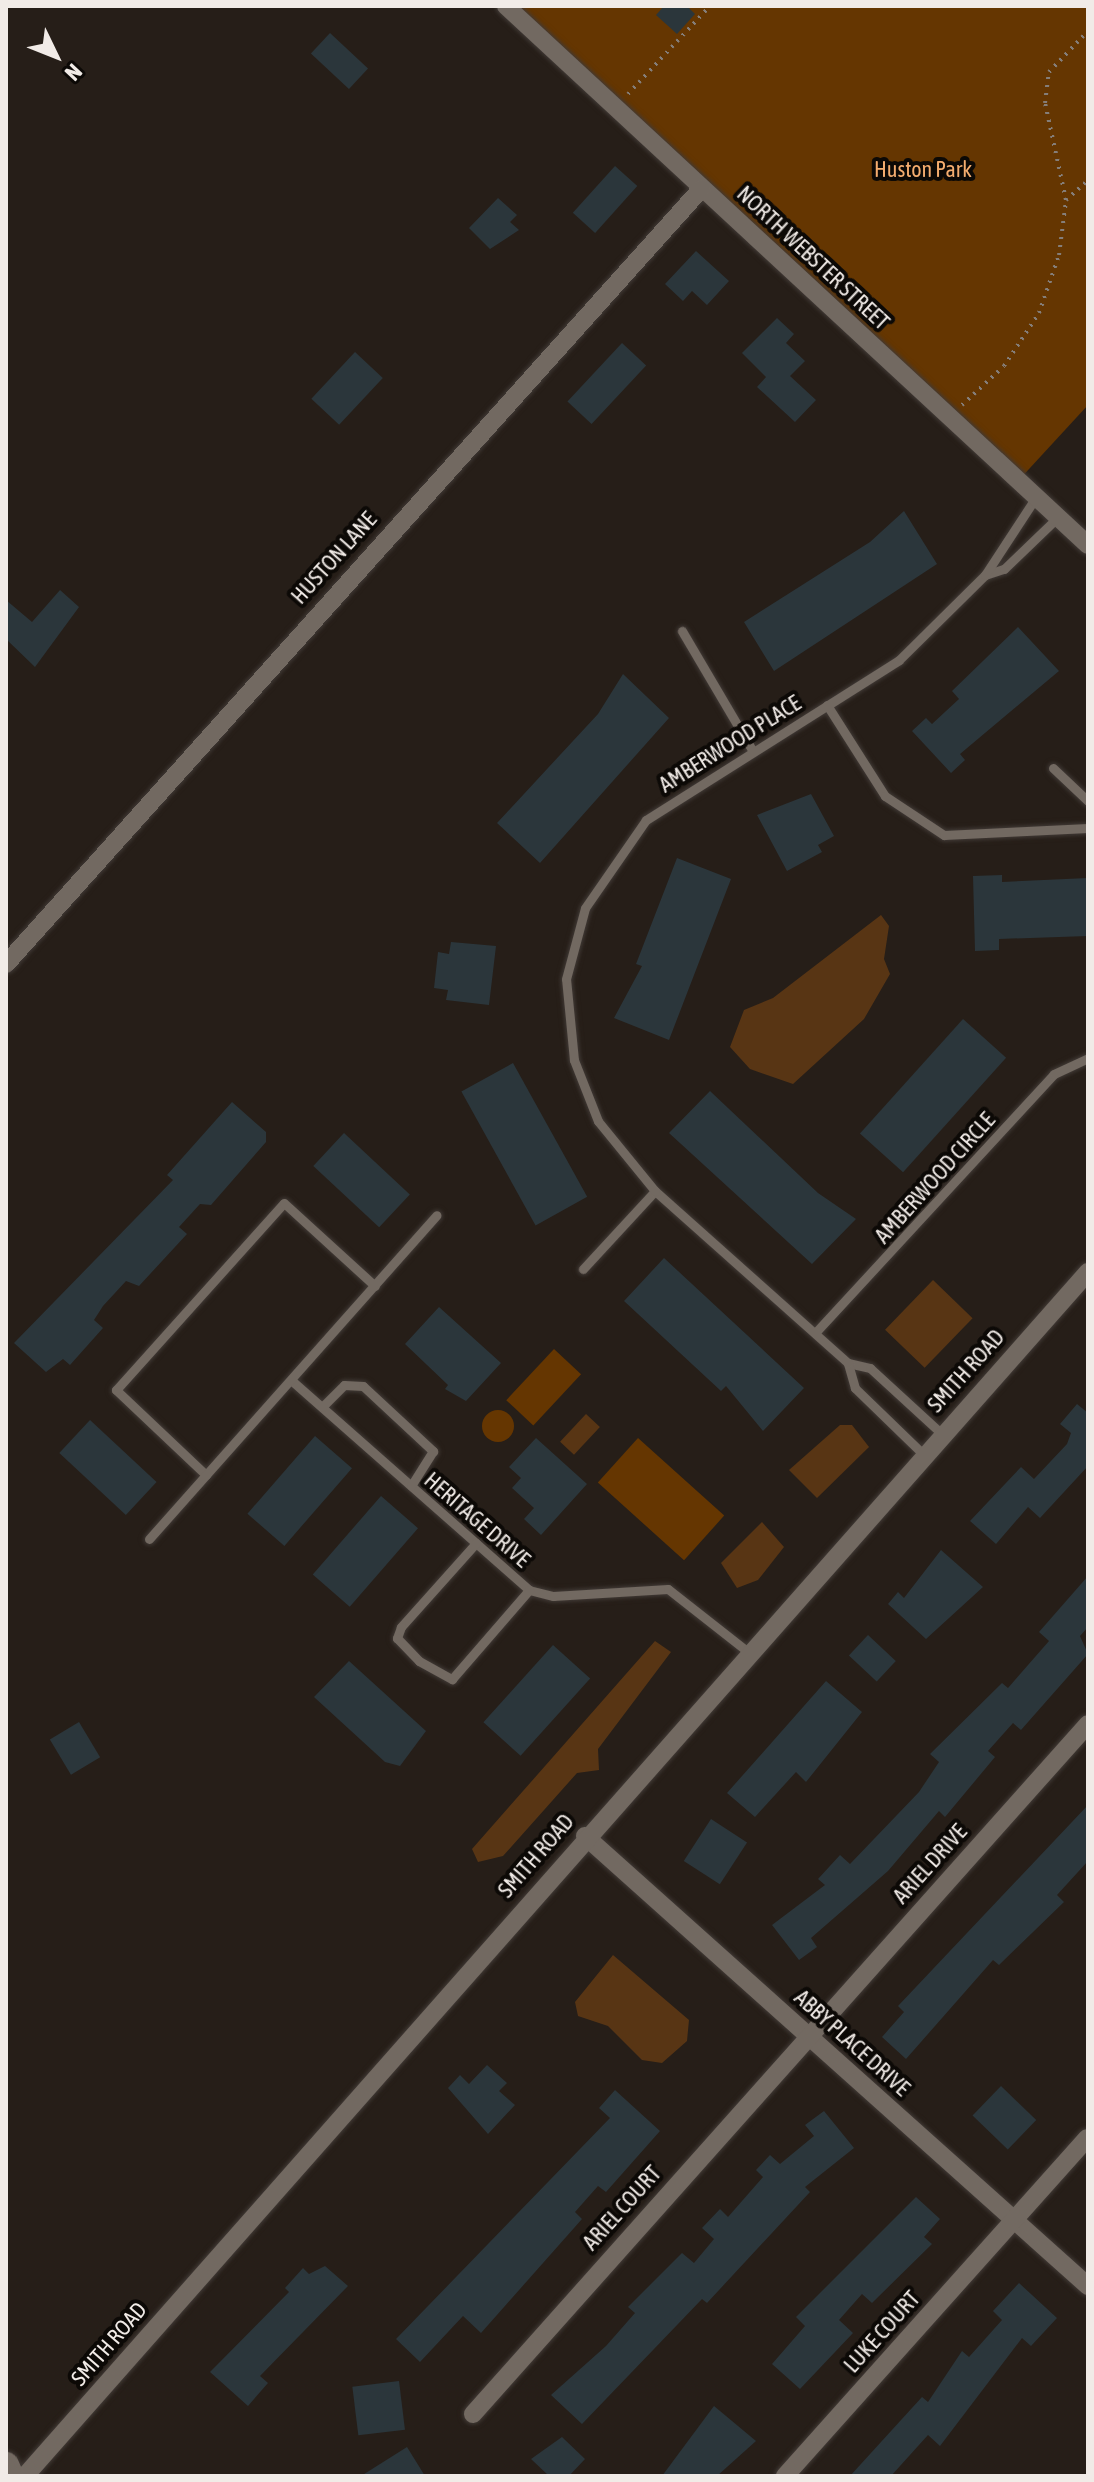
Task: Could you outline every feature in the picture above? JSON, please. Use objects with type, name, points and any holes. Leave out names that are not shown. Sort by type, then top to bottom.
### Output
[{"type":"main road","points":[[6,2465],[11,2476]]},
{"type":"street","name":"NORTH WEBSTER STREET","points":[[506,6],[1088,545]]},
{"type":"street","name":"HUSTON LANE","points":[[6,964],[702,188]]},
{"type":"street","name":"SMITH ROAD","points":[[25,2476],[585,1836],[1088,1272]]},
{"type":"street","name":"ARIEL DRIVE","points":[[809,2037],[1088,1724]]},
{"type":"street","name":"ABBY PLACE DRIVE","points":[[585,1836],[1088,2286]]},
{"type":"street","name":"ARIEL COURT","points":[[473,2414],[809,2037]]},
{"type":"street","name":"LUKE COURT","points":[[785,2476],[1087,2138]]},
{"type":"lane","name":"AMBERWOOD PLACE","points":[[942,1434],[870,1368],[848,1363],[655,1191],[598,1121],[574,1060],[565,1018],[571,946],[617,853],[646,820],[752,750],[899,660],[985,575],[1036,497]]},
{"type":"lane","name":"AMBERWOOD PLACE","points":[[985,575],[1004,569],[1058,517]]},
{"type":"lane","points":[[682,631],[752,750]]},
{"type":"lane","points":[[827,705],[885,796],[944,835],[1088,828]]},
{"type":"lane","points":[[1053,768],[1088,801]]},
{"type":"lane","name":"AMBERWOOD CIRCLE","points":[[815,1333],[1054,1074],[1088,1058]]},
{"type":"lane","points":[[583,1269],[655,1191]]},
{"type":"lane","points":[[206,1475],[116,1390],[284,1203],[375,1286]]},
{"type":"lane","points":[[149,1539],[437,1215]]},
{"type":"lane","name":"AMBERWOOD PLACE","points":[[848,1363],[855,1388],[923,1454]]},
{"type":"lane","name":"HERITAGE DRIVE","points":[[291,1380],[529,1590],[553,1596],[668,1589],[748,1652]]},
{"type":"lane","points":[[322,1407],[344,1385],[363,1386],[433,1451],[411,1486]]},
{"type":"lane","points":[[476,1543],[401,1627],[397,1638],[419,1661],[452,1679],[529,1590]]},
{"type":"path","points":[[616,108],[710,6]]},
{"type":"path","points":[[949,417],[1004,366],[1039,313],[1066,200],[1045,103],[1049,72],[1088,31]]},
{"type":"path","points":[[1066,200],[1088,180]]},
{"type":"green space","name":"Huston Park","points":[[506,6],[1088,6],[1088,405],[1018,481]]},
{"type":"green space","points":[[554,1349],[581,1374],[533,1425],[506,1400]]},
{"type":"green space","points":[[498,1410],[509,1415],[514,1426],[509,1437],[498,1442],[487,1437],[482,1426],[487,1415]]},
{"type":"green space","points":[[638,1438],[724,1516],[684,1560],[598,1483]]},
{"type":"shaded area","points":[[881,915],[889,926],[884,959],[890,974],[864,1019],[793,1084],[750,1069],[730,1047],[744,1010],[773,998]]},
{"type":"shaded area","points":[[933,1280],[973,1318],[925,1368],[885,1330]]},
{"type":"shaded area","points":[[586,1414],[600,1427],[574,1455],[560,1442]]},
{"type":"shaded area","points":[[840,1425],[852,1425],[869,1447],[817,1498],[789,1470]]},
{"type":"shaded area","points":[[762,1522],[784,1547],[758,1580],[737,1588],[721,1563]]},
{"type":"shaded area","points":[[655,1641],[671,1652],[598,1749],[599,1770],[577,1773],[503,1856],[478,1862],[472,1849]]},
{"type":"shaded area","points":[[613,1955],[689,2020],[687,2041],[662,2063],[642,2060],[608,2026],[578,2016],[575,2002]]},
{"type":"building","points":[[664,6],[687,6],[695,14],[677,34],[656,15]]},
{"type":"building","points":[[330,33],[368,68],[349,89],[311,53]]},
{"type":"building","points":[[615,166],[637,186],[595,233],[573,213]]},
{"type":"building","points":[[498,198],[517,215],[510,222],[519,230],[490,249],[469,228]]},
{"type":"building","points":[[696,251],[729,281],[707,305],[692,291],[683,301],[665,284]]},
{"type":"building","points":[[777,318],[794,334],[786,343],[805,361],[790,376],[816,400],[795,422],[757,387],[766,377],[742,353]]},
{"type":"building","points":[[622,343],[646,366],[592,424],[567,402]]},
{"type":"building","points":[[355,352],[383,378],[339,425],[311,399]]},
{"type":"building","points":[[904,511],[937,564],[774,671],[744,622],[870,542]]},
{"type":"building","points":[[60,590],[79,607],[35,667],[6,639],[6,600],[32,622]]},
{"type":"building","points":[[1018,627],[1059,671],[960,754],[965,760],[951,773],[912,731],[926,718],[932,724],[959,699],[952,691]]},
{"type":"building","points":[[623,674],[669,718],[540,863],[497,823],[598,714]]},
{"type":"building","points":[[811,794],[834,836],[818,845],[822,852],[787,871],[757,815]]},
{"type":"building","points":[[677,858],[731,879],[669,1040],[614,1018],[642,966],[636,964]]},
{"type":"building","points":[[1002,875],[1002,882],[1088,878],[1088,936],[999,939],[999,950],[975,951],[973,876]]},
{"type":"building","points":[[451,942],[496,946],[489,1005],[446,1000],[448,990],[434,988],[438,952],[449,954]]},
{"type":"building","points":[[963,1019],[1006,1058],[903,1172],[860,1133]]},
{"type":"building","points":[[513,1063],[587,1197],[536,1225],[461,1092]]},
{"type":"building","points":[[710,1091],[818,1193],[856,1219],[812,1264],[669,1133]]},
{"type":"building","points":[[232,1102],[266,1132],[266,1142],[211,1205],[200,1204],[179,1227],[187,1234],[139,1286],[126,1281],[103,1306],[94,1320],[103,1328],[70,1365],[63,1359],[46,1372],[14,1343],[173,1180],[167,1175]]},
{"type":"building","points":[[344,1133],[410,1194],[379,1227],[313,1166]]},
{"type":"building","points":[[664,1258],[804,1388],[763,1431],[726,1386],[721,1391],[624,1301]]},
{"type":"building","points":[[439,1307],[501,1363],[466,1401],[445,1389],[448,1385],[405,1344]]},
{"type":"building","points":[[1077,1404],[1088,1413],[1088,1466],[1040,1518],[1028,1507],[996,1544],[970,1521],[1021,1467],[1034,1479],[1067,1444],[1071,1433],[1060,1424]]},
{"type":"building","points":[[90,1420],[157,1482],[126,1515],[59,1453]]},
{"type":"building","points":[[315,1436],[352,1468],[284,1546],[247,1514]]},
{"type":"building","points":[[536,1438],[587,1484],[541,1535],[524,1519],[534,1508],[512,1488],[521,1478],[509,1467]]},
{"type":"building","points":[[381,1496],[418,1528],[350,1607],[313,1574]]},
{"type":"building","points":[[941,1550],[983,1587],[926,1639],[888,1604],[898,1592],[904,1598]]},
{"type":"building","points":[[1088,1576],[1088,1627],[1080,1636],[1088,1654],[1021,1730],[1013,1723],[988,1751],[995,1757],[945,1817],[939,1811],[888,1871],[811,1938],[817,1947],[799,1960],[772,1925],[825,1885],[818,1879],[840,1855],[850,1864],[919,1792],[939,1762],[930,1754],[1002,1683],[1008,1688],[1049,1641],[1039,1632]]},
{"type":"building","points":[[868,1635],[896,1661],[877,1681],[849,1655]]},
{"type":"building","points":[[553,1645],[590,1678],[521,1756],[483,1722]]},
{"type":"building","points":[[349,1661],[426,1731],[400,1766],[385,1762],[314,1697]]},
{"type":"building","points":[[826,1681],[862,1712],[806,1782],[796,1772],[755,1817],[727,1793]]},
{"type":"building","points":[[79,1722],[100,1757],[71,1775],[50,1740]]},
{"type":"building","points":[[1088,1805],[1088,1861],[1057,1895],[1064,1902],[999,1965],[993,1960],[906,2059],[882,2037],[904,2012],[898,2006]]},
{"type":"building","points":[[711,1819],[747,1842],[720,1884],[684,1861]]},
{"type":"building","points":[[487,2065],[507,2083],[499,2091],[515,2105],[488,2134],[448,2088],[460,2075],[469,2084]]},
{"type":"building","points":[[1001,2086],[1036,2120],[1008,2150],[973,2115]]},
{"type":"building","points":[[615,2090],[660,2131],[606,2192],[598,2186],[575,2212],[582,2219],[481,2333],[463,2316],[420,2362],[396,2339],[610,2118],[599,2108]]},
{"type":"building","points":[[824,2111],[854,2148],[805,2187],[810,2192],[707,2303],[702,2299],[582,2424],[551,2395],[606,2346],[635,2313],[628,2307],[682,2253],[694,2263],[714,2239],[702,2228],[720,2209],[728,2217],[763,2177],[756,2170],[770,2155],[780,2164],[814,2136],[805,2125]]},
{"type":"building","points":[[916,2197],[940,2219],[924,2237],[932,2244],[872,2303],[862,2294],[839,2320],[853,2333],[800,2389],[772,2364],[805,2326],[796,2317]]},
{"type":"building","points":[[325,2266],[348,2286],[260,2376],[268,2383],[248,2406],[210,2372],[289,2292],[285,2288],[303,2268],[309,2274]]},
{"type":"building","points":[[1019,2283],[1057,2318],[1031,2346],[1022,2338],[940,2446],[928,2435],[891,2476],[850,2476],[922,2397],[928,2402],[962,2351],[969,2357],[1002,2320],[993,2311]]},
{"type":"building","points":[[399,2381],[405,2430],[358,2435],[352,2387]]},
{"type":"building","points":[[714,2406],[756,2441],[717,2476],[662,2476]]},
{"type":"building","points":[[562,2437],[585,2459],[569,2476],[549,2476],[531,2459]]},
{"type":"building","points":[[407,2447],[425,2476],[361,2476]]}]
